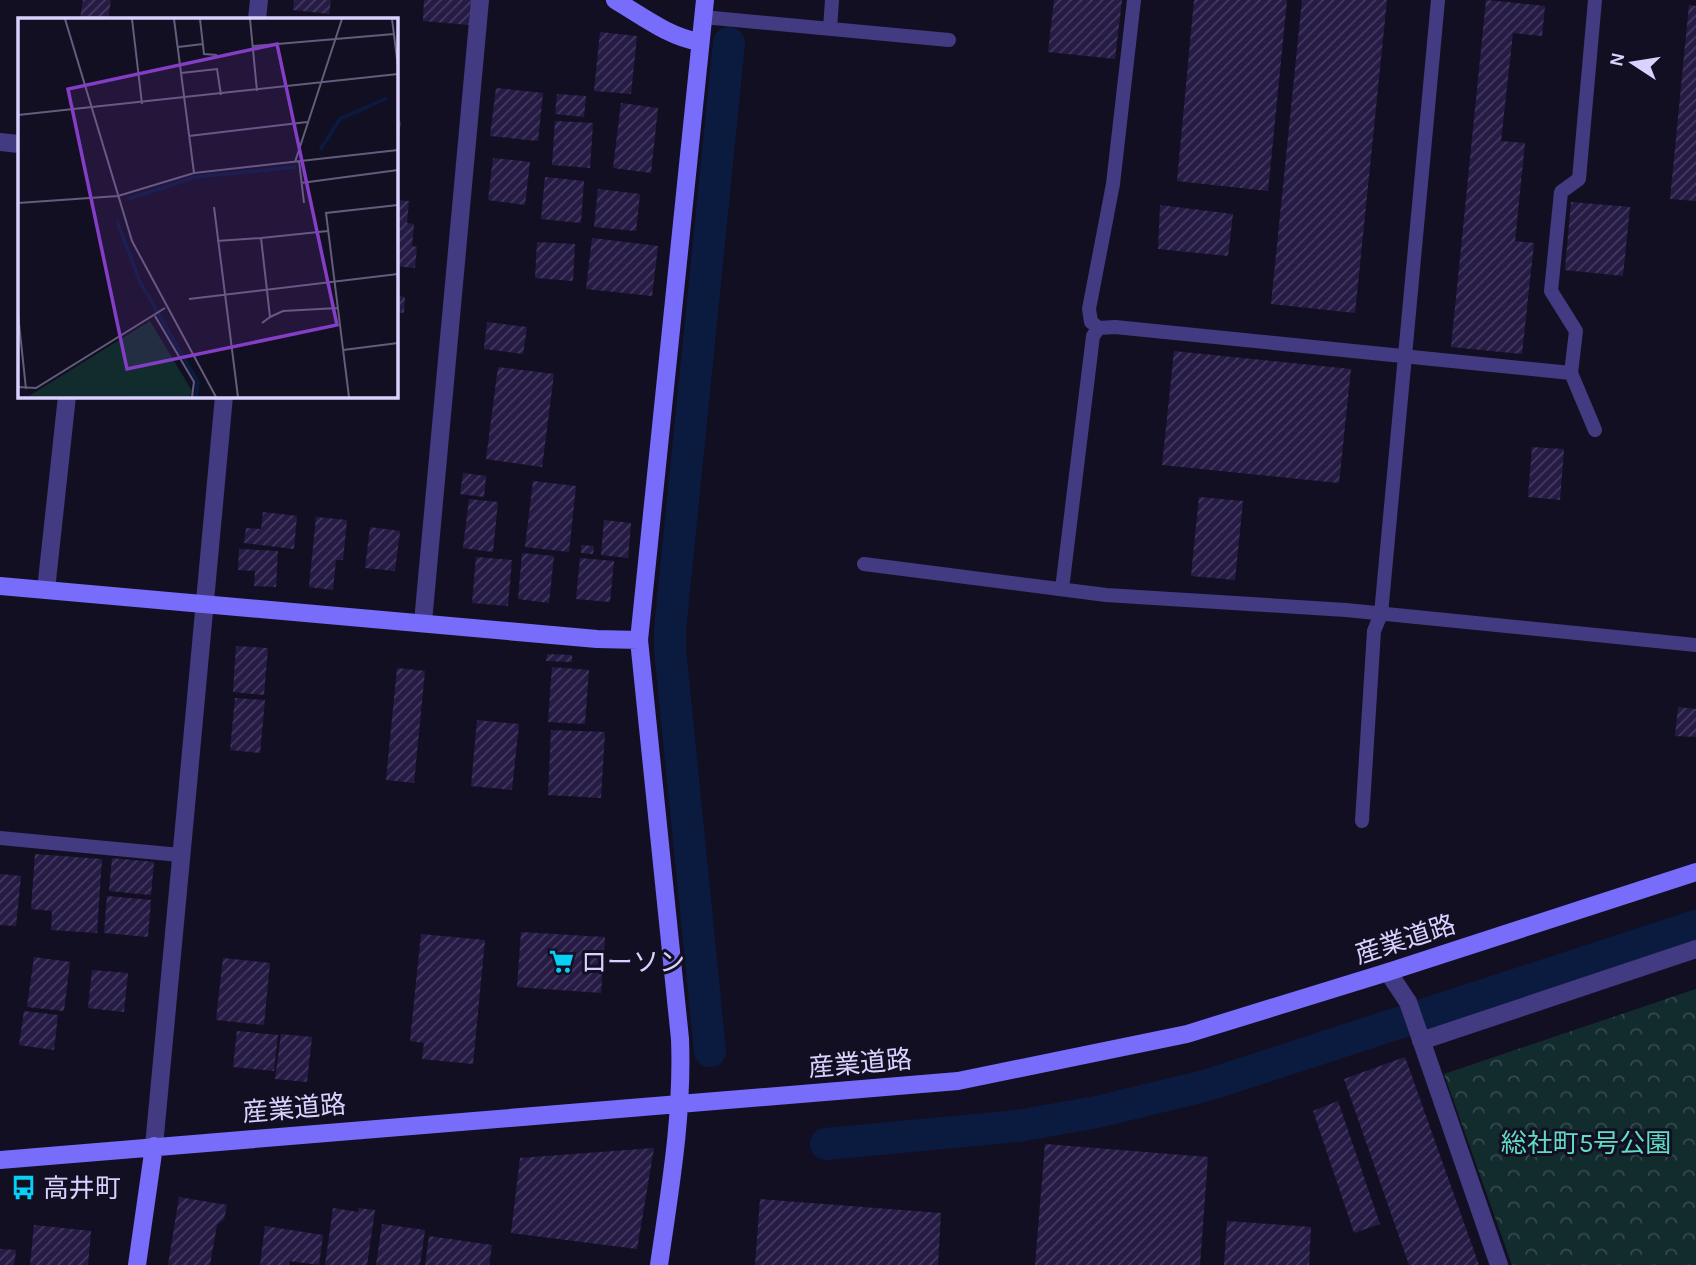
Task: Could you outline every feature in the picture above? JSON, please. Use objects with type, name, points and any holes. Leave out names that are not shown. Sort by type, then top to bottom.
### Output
[{"type":"street","points":[[257,18],[259,0]]},
{"type":"street","points":[[423,622],[480,0]]},
{"type":"street","points":[[615,0],[665,30],[687,40],[701,42]]},
{"type":"street","points":[[659,1265],[681,1104],[680,1039],[639,640],[704,8]]},
{"type":"street","points":[[0,142],[18,144]]},
{"type":"street","points":[[46,590],[67,397]]},
{"type":"street","points":[[137,1265],[154,1146],[224,397]]},
{"type":"street","points":[[0,586],[597,639],[639,640]]},
{"type":"street","name":"産業道路","points":[[0,1160],[958,1081],[1187,1034],[1696,872]]},
{"type":"street","points":[[1421,1041],[1696,949]]},
{"type":"street","points":[[1388,972],[1408,1002],[1499,1265]]},
{"type":"lane","points":[[830,29],[832,0]]},
{"type":"lane","points":[[1134,0],[1113,184],[1090,309],[1091,322],[1099,328],[1115,327],[1571,373]]},
{"type":"lane","points":[[1362,821],[1374,631],[1381,614],[1438,0]]},
{"type":"lane","points":[[1595,0],[1579,179],[1561,192],[1551,291],[1576,331],[1571,373],[1595,430]]},
{"type":"lane","points":[[704,8],[830,29],[949,40]]},
{"type":"lane","points":[[1062,589],[1093,336],[1099,328]]},
{"type":"lane","points":[[864,564],[1106,595],[1381,614],[1696,645]]},
{"type":"lane","points":[[0,838],[180,855]]},
{"type":"green space","name":"総社町5号公園","points":[[1696,989],[1696,1265],[1512,1265],[1444,1074]]},
{"type":"building","points":[[83,0],[111,0],[108,18],[80,18]]},
{"type":"building","points":[[294,0],[331,0],[329,14],[293,10]]},
{"type":"building","points":[[424,0],[471,0],[469,25],[423,21]]},
{"type":"building","points":[[1054,0],[1122,0],[1115,59],[1048,52]]},
{"type":"building","points":[[1194,0],[1287,0],[1268,191],[1177,181]]},
{"type":"building","points":[[1302,0],[1387,0],[1355,313],[1271,304]]},
{"type":"building","points":[[1486,0],[1545,6],[1542,36],[1513,33],[1501,141],[1525,143],[1515,241],[1534,243],[1522,354],[1451,347]]},
{"type":"building","points":[[1689,5],[1696,6],[1696,201],[1670,199]]},
{"type":"building","points":[[600,32],[637,36],[631,94],[594,91]]},
{"type":"building","points":[[496,88],[543,93],[538,141],[490,136]]},
{"type":"building","points":[[557,94],[586,96],[584,117],[555,114]]},
{"type":"building","points":[[621,103],[658,108],[651,173],[613,168]]},
{"type":"building","points":[[397,120],[401,121],[397,164]]},
{"type":"building","points":[[555,121],[593,123],[590,168],[552,165]]},
{"type":"building","points":[[493,158],[530,162],[525,205],[488,200]]},
{"type":"building","points":[[545,177],[584,181],[581,223],[541,219]]},
{"type":"building","points":[[598,189],[640,194],[636,231],[594,227]]},
{"type":"building","points":[[397,200],[409,201],[407,223],[414,224],[412,246],[417,247],[415,268],[397,266]]},
{"type":"building","points":[[1571,202],[1630,207],[1623,276],[1565,270]]},
{"type":"building","points":[[1160,205],[1233,214],[1228,256],[1158,249]]},
{"type":"building","points":[[592,238],[658,246],[652,296],[586,289]]},
{"type":"building","points":[[537,242],[575,244],[573,281],[535,278]]},
{"type":"building","points":[[397,276],[400,276],[399,296],[405,297],[404,313],[397,312]]},
{"type":"building","points":[[487,322],[527,327],[523,354],[484,349]]},
{"type":"building","points":[[1174,351],[1351,369],[1339,483],[1162,465]]},
{"type":"building","points":[[498,367],[554,374],[542,467],[486,459]]},
{"type":"building","points":[[1532,447],[1564,449],[1560,500],[1528,497]]},
{"type":"building","points":[[463,473],[486,476],[484,497],[460,494]]},
{"type":"building","points":[[533,481],[576,486],[569,552],[525,547]]},
{"type":"building","points":[[1199,497],[1243,501],[1235,580],[1191,576]]},
{"type":"building","points":[[469,499],[498,502],[493,552],[463,548]]},
{"type":"building","points":[[263,512],[297,516],[294,549],[244,543],[246,528],[261,529]]},
{"type":"building","points":[[316,517],[347,520],[343,560],[336,560],[333,590],[309,587]]},
{"type":"building","points":[[604,520],[631,523],[628,558],[601,555]]},
{"type":"building","points":[[370,527],[400,531],[395,571],[365,568]]},
{"type":"building","points":[[581,545],[594,546],[593,554],[581,553]]},
{"type":"building","points":[[239,549],[278,551],[276,587],[254,586],[255,571],[238,570]]},
{"type":"building","points":[[522,553],[554,556],[549,603],[518,599]]},
{"type":"building","points":[[476,557],[512,560],[508,606],[472,603]]},
{"type":"building","points":[[580,558],[614,561],[610,602],[576,599]]},
{"type":"building","points":[[236,646],[268,648],[264,695],[233,692]]},
{"type":"building","points":[[547,654],[572,655],[572,662],[546,661]]},
{"type":"building","points":[[552,667],[589,670],[585,724],[548,722]]},
{"type":"building","points":[[397,668],[425,671],[414,783],[386,780]]},
{"type":"building","points":[[235,698],[265,700],[260,753],[230,750]]},
{"type":"building","points":[[1678,707],[1696,709],[1696,737],[1675,736]]},
{"type":"building","points":[[477,720],[519,724],[512,790],[471,786]]},
{"type":"building","points":[[551,730],[605,732],[601,798],[548,795]]},
{"type":"building","points":[[35,854],[102,859],[97,933],[51,930],[52,911],[31,909]]},
{"type":"building","points":[[112,858],[154,862],[151,895],[109,891]]},
{"type":"building","points":[[0,874],[21,876],[16,926],[0,925]]},
{"type":"building","points":[[107,896],[151,900],[148,937],[104,933]]},
{"type":"building","name":"ローソン","points":[[521,932],[605,937],[601,993],[517,987]]},
{"type":"building","points":[[421,934],[485,940],[473,1064],[422,1059],[424,1043],[410,1041]]},
{"type":"building","points":[[34,957],[70,962],[64,1011],[27,1007]]},
{"type":"building","points":[[223,958],[270,963],[264,1025],[216,1020]]},
{"type":"building","points":[[92,970],[128,973],[124,1012],[88,1008]]},
{"type":"building","points":[[24,1011],[58,1015],[54,1050],[19,1045]]},
{"type":"building","points":[[237,1031],[278,1035],[274,1071],[233,1067]]},
{"type":"building","points":[[281,1034],[312,1037],[307,1082],[275,1079]]},
{"type":"building","points":[[1405,1057],[1479,1265],[1409,1265],[1344,1079]]},
{"type":"building","points":[[1338,1101],[1380,1224],[1354,1233],[1313,1111]]},
{"type":"building","points":[[1045,1144],[1208,1157],[1200,1265],[1035,1265]]},
{"type":"building","points":[[654,1148],[637,1249],[511,1233],[520,1158]]},
{"type":"building","points":[[179,1197],[227,1205],[224,1219],[217,1225],[210,1265],[168,1265]]},
{"type":"building","points":[[760,1199],[941,1213],[938,1265],[755,1265]]},
{"type":"building","points":[[333,1208],[358,1212],[358,1208],[375,1210],[367,1265],[325,1265]]},
{"type":"building","points":[[1227,1221],[1311,1227],[1309,1265],[1224,1265]]},
{"type":"building","points":[[382,1224],[425,1230],[420,1265],[376,1265]]},
{"type":"building","points":[[34,1225],[91,1231],[88,1265],[30,1265]]},
{"type":"building","points":[[265,1226],[323,1235],[319,1265],[290,1261],[289,1265],[260,1265]]},
{"type":"building","points":[[429,1236],[492,1245],[489,1265],[425,1265]]},
{"type":"building","points":[[0,1249],[16,1250],[14,1265],[0,1265]]},
{"type":"waterway","points":[[710,1051],[670,630],[729,43]]},
{"type":"waterway","points":[[826,1144],[1018,1126],[1097,1112],[1208,1085],[1696,926]]},
{"type":"place","name":"ローソン","points":[[561,962]]},
{"type":"place","name":"高井町","points":[[23,1188]]}]
